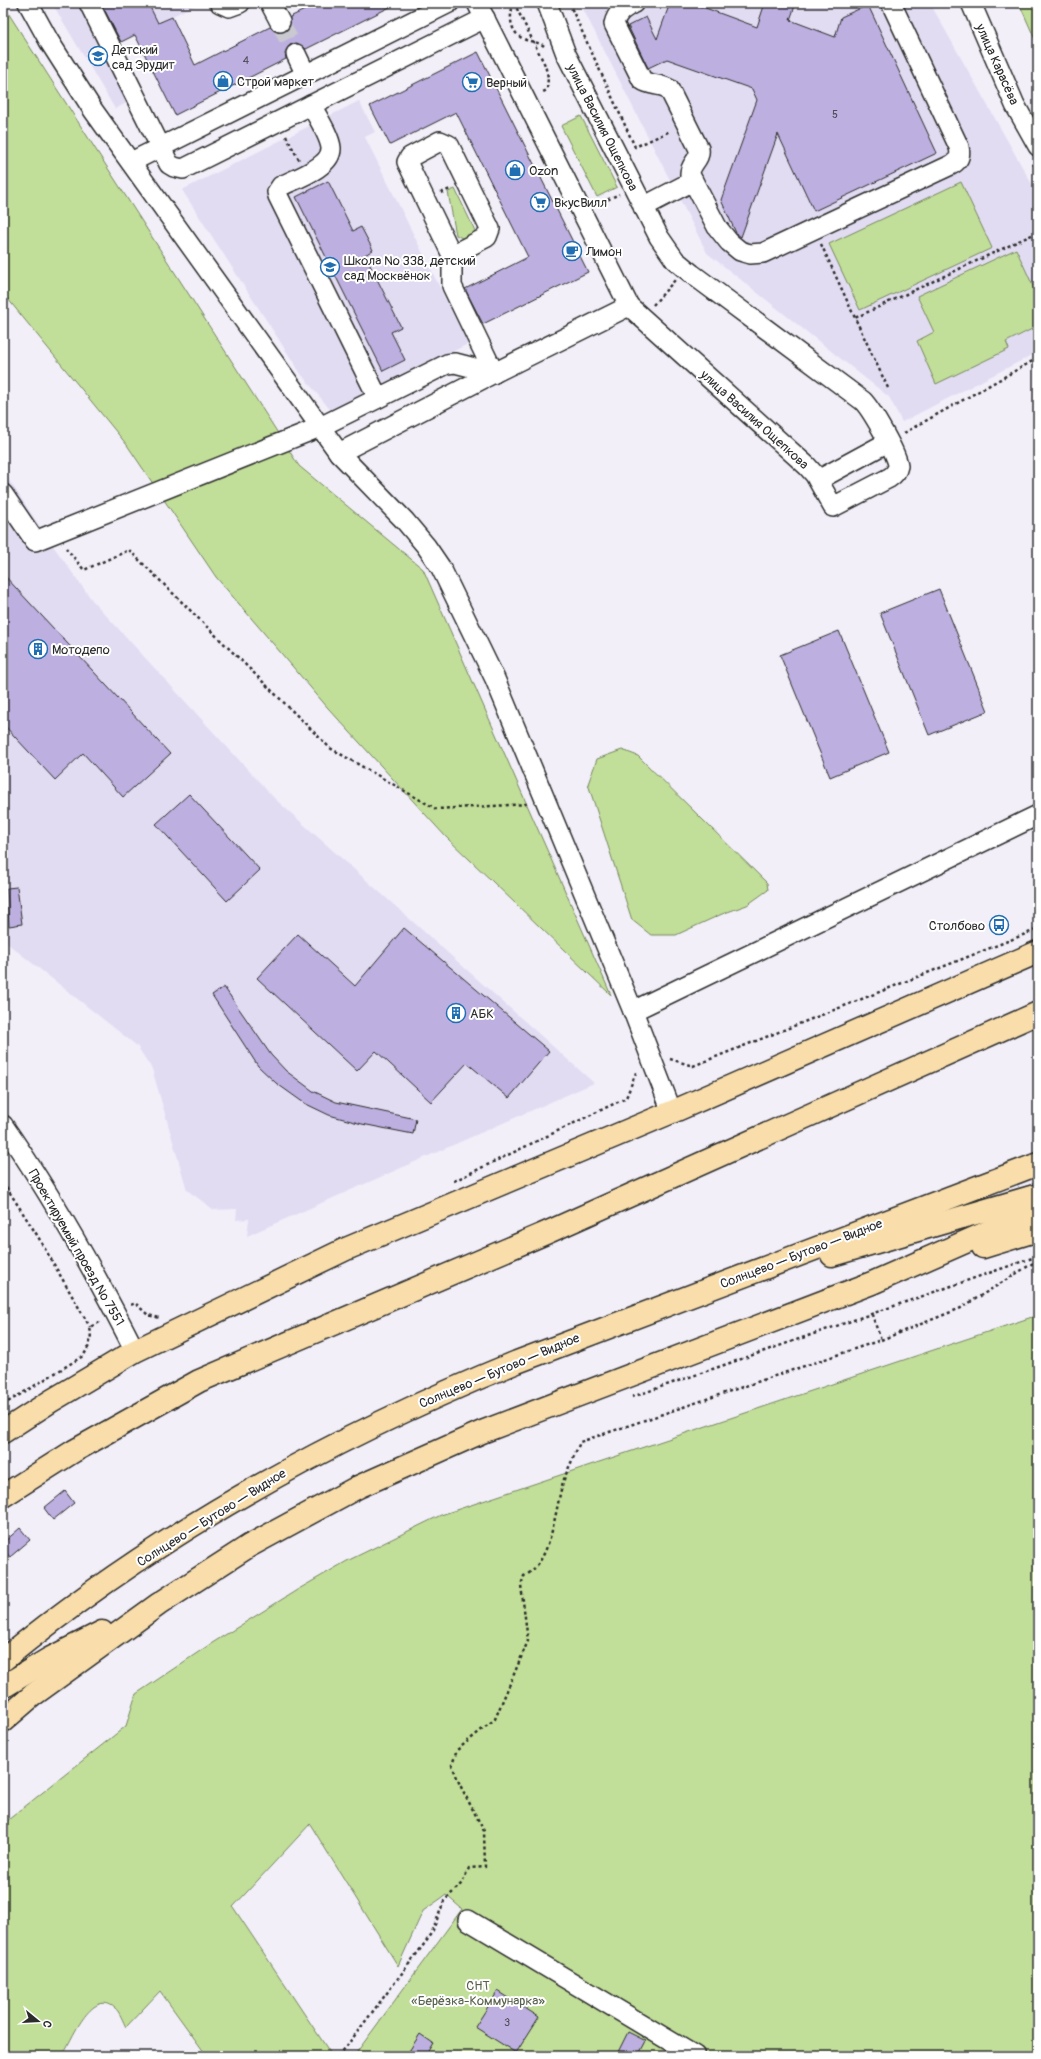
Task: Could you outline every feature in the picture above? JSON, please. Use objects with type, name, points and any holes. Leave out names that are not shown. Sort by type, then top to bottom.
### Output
[{"type":"main road","points":[[3,1432],[51,1401],[135,1351],[346,1249],[672,1112],[1038,952]]},
{"type":"main road","points":[[3,1496],[13,1486],[136,1415],[199,1381],[546,1233],[1038,1014]]},
{"type":"main road","name":"Солнцево — Бутово — Видное","points":[[3,1660],[61,1615],[147,1555],[283,1471],[358,1432],[442,1392],[668,1303],[1038,1164]]},
{"type":"main road","points":[[668,1303],[1038,1195]]},
{"type":"main road","points":[[3,1721],[33,1695],[159,1604],[248,1546],[358,1486],[482,1432],[872,1283],[1038,1210]]},
{"type":"main road","points":[[872,1283],[1038,1230]]},
{"type":"main road","points":[[3,1687],[49,1659],[159,1604]]},
{"type":"street","points":[[28,3],[49,41],[93,110],[339,453],[405,522],[426,546],[441,568],[495,679],[633,1011],[672,1112]]},
{"type":"street","points":[[89,3],[169,164],[174,167],[183,168],[311,105],[481,11]]},
{"type":"street","points":[[220,3],[229,7],[240,3]]},
{"type":"street","points":[[270,3],[280,22]]},
{"type":"street","points":[[131,162],[449,3]]},
{"type":"street","name":"улица Василия Ощепкова","points":[[481,11],[582,212],[636,312],[807,466],[818,480],[833,507],[896,473],[898,462],[874,415],[863,401],[685,269],[668,252],[643,207],[566,54],[546,3]]},
{"type":"street","points":[[634,3],[622,9],[616,15],[614,24],[642,80],[650,84],[665,86],[669,89],[687,123],[699,149],[699,158],[690,168],[690,175],[717,227],[729,242],[740,251],[750,254],[763,253],[957,162],[960,156],[959,147],[891,3]]},
{"type":"street","name":"улица Карасёва","points":[[971,3],[1016,105],[1038,146]]},
{"type":"street","points":[[296,54],[306,75]]},
{"type":"street","points":[[311,105],[331,147],[330,156],[323,165],[281,186],[277,192],[378,398]]},
{"type":"street","points":[[452,255],[488,237],[490,230],[449,145],[440,141],[410,157],[407,162],[452,255],[452,286],[494,372]]},
{"type":"street","points":[[643,207],[693,181]]},
{"type":"street","points":[[339,453],[494,372],[636,312]]},
{"type":"street","points":[[3,494],[35,541],[320,427],[447,364],[455,363],[494,372]]},
{"type":"street","points":[[818,480],[888,442]]},
{"type":"street","points":[[633,1011],[1038,815]]},
{"type":"street","name":"Проектируемый проезд № 7551","points":[[3,1125],[31,1165],[62,1214],[107,1294],[135,1351]]},
{"type":"street","points":[[468,1920],[695,2056]]},
{"type":"path","points":[[514,3],[545,65],[548,77],[547,90],[526,101]]},
{"type":"path","points":[[569,3],[635,147],[687,123]]},
{"type":"path","points":[[287,137],[305,174]]},
{"type":"path","points":[[582,212],[621,193]]},
{"type":"path","points":[[814,229],[888,388]]},
{"type":"path","points":[[855,318],[1038,232]]},
{"type":"path","points":[[636,312],[685,269]]},
{"type":"path","points":[[888,442],[1038,358]]},
{"type":"path","points":[[54,533],[84,570],[129,550],[330,748],[436,809],[547,803]]},
{"type":"path","points":[[664,1057],[694,1066],[1038,929]]},
{"type":"path","points":[[3,1182],[37,1235],[90,1327]]},
{"type":"path","points":[[626,1399],[872,1315],[1038,1256]]},
{"type":"path","points":[[339,2056],[431,1935],[444,1901],[462,1883],[469,1868],[484,1867],[484,1831],[460,1785],[452,1765],[457,1750],[495,1719],[528,1641],[521,1585],[524,1576],[534,1572],[550,1539],[563,1482],[580,1442],[881,1340],[960,1308],[1038,1260]]},
{"type":"path","points":[[872,1315],[881,1340]]},
{"type":"shaded area","name":"Детский сад Эрудит","points":[[52,3],[199,3],[120,42],[124,51],[111,57],[132,100],[115,109]]},
{"type":"shaded area","points":[[580,3],[930,3],[1038,195],[1038,352],[902,422],[889,397],[707,253]]},
{"type":"shaded area","name":"Школа № 338, детский сад Москвёнок","points":[[359,101],[375,132],[365,137],[468,344],[332,412],[301,374],[182,190]]},
{"type":"shaded area","points":[[3,471],[46,536],[92,600],[274,798],[594,1083],[247,1236],[249,1219],[236,1220],[237,1209],[214,1210],[187,1190],[152,1069],[137,1046],[3,940]]},
{"type":"green space","points":[[1019,3],[1038,3],[1038,46]]},
{"type":"green space","points":[[3,5],[299,466],[423,569],[611,995],[446,837],[328,708],[216,577],[127,445],[3,293]]},
{"type":"green space","points":[[581,116],[617,187],[597,197],[561,126]]},
{"type":"green space","points":[[961,182],[992,248],[860,310],[829,244]]},
{"type":"green space","points":[[455,189],[478,237],[468,241],[456,235],[448,192]]},
{"type":"green space","points":[[1016,249],[1038,297],[1038,326],[1006,342],[1009,349],[936,384],[917,341],[934,332],[917,296]]},
{"type":"green space","points":[[622,750],[638,756],[767,883],[768,890],[747,905],[722,914],[676,935],[651,935],[632,920],[588,784],[597,759]]},
{"type":"green space","name":"СНТ «Берёзка-Коммунарка»","points":[[1038,1315],[1038,2056],[354,2056],[462,1909],[446,1895],[423,1911],[398,1966],[310,1824],[233,1907],[331,2054],[330,2056],[207,2056],[160,1991],[126,2027],[117,2010],[106,2003],[98,2005],[90,2010],[76,2029],[62,2056],[3,2056],[3,1824],[126,1726],[136,1694],[209,1645],[297,1590],[347,1561],[441,1515]]},
{"type":"building","points":[[101,3],[148,3],[158,23],[172,17],[195,65],[270,27],[274,31],[285,32],[289,28],[290,17],[319,3],[398,3],[306,49],[297,43],[291,44],[285,53],[286,59],[175,115],[135,35],[121,42]]},
{"type":"building","points":[[670,3],[701,3],[700,6],[757,27],[765,3],[796,3],[790,20],[835,37],[841,17],[868,5],[937,153],[814,211],[778,134],[741,237],[736,233],[721,200],[757,100],[752,89],[667,59],[648,68],[628,26],[646,17],[657,39]]},
{"type":"building","points":[[478,52],[588,272],[483,324],[465,289],[528,257],[456,112],[390,145],[370,106]]},
{"type":"building","points":[[328,181],[353,231],[361,227],[373,250],[365,255],[401,327],[391,332],[405,360],[383,371],[296,197]]},
{"type":"building","name":"Мотодепо","points":[[3,574],[170,754],[123,797],[83,753],[55,780],[3,724]]},
{"type":"building","points":[[939,589],[988,711],[929,735],[880,613]]},
{"type":"building","points":[[839,631],[889,752],[830,777],[780,655]]},
{"type":"building","points":[[189,794],[260,870],[227,901],[156,824]]},
{"type":"building","points":[[17,887],[22,924],[9,926],[7,888]]},
{"type":"building","points":[[404,928],[549,1051],[509,1098],[467,1063],[431,1102],[376,1051],[357,1071],[257,978],[298,934],[355,986]]},
{"type":"building","points":[[224,987],[271,1055],[286,1071],[313,1091],[336,1102],[416,1119],[413,1134],[362,1124],[329,1115],[304,1103],[276,1083],[258,1066],[212,995]]},
{"type":"building","points":[[65,1491],[74,1503],[53,1520],[44,1508]]},
{"type":"building","points":[[20,1528],[30,1540],[10,1557],[3,1549],[3,1543]]},
{"type":"building","points":[[498,1991],[539,2017],[516,2053],[475,2027]]},
{"type":"building","points":[[628,2032],[646,2041],[638,2056],[616,2056]]},
{"type":"building","points":[[420,2034],[433,2043],[425,2056],[406,2056]]},
{"type":"tunnel","points":[[280,22],[296,54]]},
{"type":"place","name":"Детский сад Эрудит","points":[[98,56]]},
{"type":"place","name":"Строй маркет","points":[[223,81]]},
{"type":"place","name":"Верный","points":[[472,82]]},
{"type":"place","name":"Ozon","points":[[515,170]]},
{"type":"place","name":"ВкусВилл","points":[[540,202]]},
{"type":"place","name":"Лимон","points":[[572,251]]},
{"type":"place","name":"Школа № 338, детский сад Москвёнок","points":[[330,267]]},
{"type":"place","name":"Мотодепо","points":[[38,649]]},
{"type":"place","name":"Столбово","points":[[999,925]]},
{"type":"place","name":"АБК","points":[[456,1013]]}]
